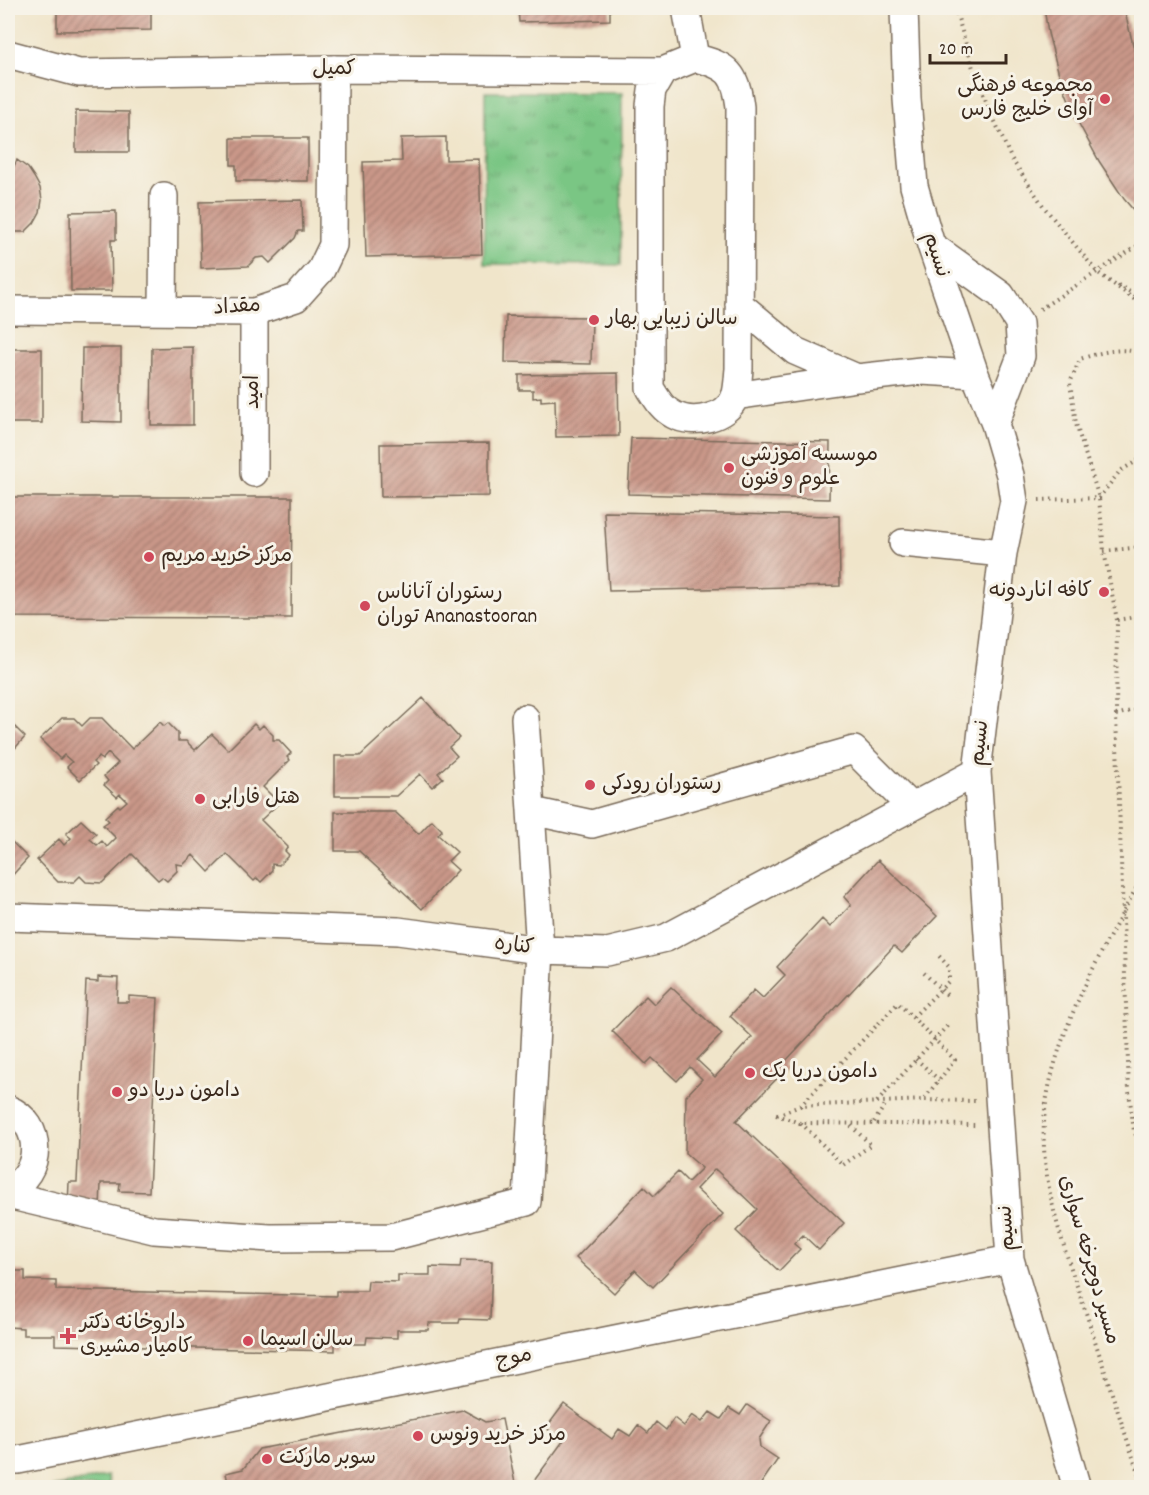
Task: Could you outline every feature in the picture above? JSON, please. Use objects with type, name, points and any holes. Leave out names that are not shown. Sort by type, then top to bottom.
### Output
[{"type":"street","points":[[686,8],[696,58]]},
{"type":"street","name":"نسیم","points":[[904,8],[907,99],[914,186],[930,245],[995,424],[1010,475],[1014,501],[1003,553],[977,772],[1010,1259],[1077,1488]]},
{"type":"street","name":"کمیل","points":[[8,54],[79,73],[333,69],[663,71]]},
{"type":"street","points":[[696,58],[717,63],[730,73],[738,88],[740,107],[740,304],[739,369],[735,396],[729,407],[712,416],[694,420],[675,416],[660,405],[650,388],[650,106],[652,90],[663,71],[696,58]]},
{"type":"street","name":"مقداد","points":[[8,310],[254,312],[296,298],[321,270],[333,245],[333,69]]},
{"type":"street","points":[[163,310],[164,196]]},
{"type":"street","points":[[930,245],[1001,295],[1019,323],[1021,356],[995,424]]},
{"type":"street","points":[[740,304],[795,351],[857,378]]},
{"type":"street","name":"امید","points":[[254,312],[254,473]]},
{"type":"street","points":[[735,396],[921,371],[975,374]]},
{"type":"street","points":[[903,543],[1003,553]]},
{"type":"street","points":[[8,1195],[154,1230],[270,1238],[391,1237],[527,1202],[540,951],[525,718]]},
{"type":"street","points":[[532,811],[592,824],[854,750],[911,807]]},
{"type":"street","name":"کناره","points":[[8,917],[398,931],[540,951],[607,952],[666,938],[977,772]]},
{"type":"street","points":[[8,1109],[22,1118],[30,1129],[35,1149],[31,1169],[22,1180],[8,1190]]},
{"type":"street","name":"موج","points":[[11,1462],[1010,1259]]},
{"type":"path","points":[[955,8],[976,78],[1011,158],[1044,207],[1097,272],[1142,305]]},
{"type":"path","points":[[1019,323],[1142,243]]},
{"type":"path","points":[[1097,272],[1142,299]]},
{"type":"path","points":[[1142,353],[1130,350],[1108,350],[1080,359],[1070,383],[1076,424],[1099,498],[1104,551],[1117,620],[1116,715],[1129,1092],[1134,1131],[1142,1148]]},
{"type":"path","points":[[1099,498],[1120,471],[1142,458]]},
{"type":"path","points":[[1014,501],[1099,498]]},
{"type":"path","points":[[1104,551],[1142,547]]},
{"type":"path","points":[[1117,620],[1140,618]]},
{"type":"path","points":[[1116,715],[1142,708]]},
{"type":"path","name":"مسیر دوچرخه سواری","points":[[1142,878],[1062,1037],[1046,1103],[1044,1147],[1051,1197],[1066,1254],[1142,1484]]},
{"type":"path","points":[[912,1017],[949,981],[949,967],[939,956]]},
{"type":"path","points":[[924,973],[949,997]]},
{"type":"path","points":[[800,1106],[898,1002],[955,1060],[923,1100]]},
{"type":"path","points":[[876,1103],[949,1024]]},
{"type":"path","points":[[916,1059],[939,1080]]},
{"type":"path","points":[[923,1100],[1000,1113],[873,1123],[800,1123],[776,1115],[800,1106],[923,1100]]},
{"type":"path","points":[[873,1123],[887,1102]]},
{"type":"path","points":[[800,1123],[843,1165],[871,1145],[848,1123]]},
{"type":"green space","points":[[485,92],[622,93],[621,265],[484,264]]},
{"type":"green space","points":[[108,1476],[110,1487],[52,1487]]},
{"type":"building","points":[[57,8],[151,8],[151,30],[57,31]]},
{"type":"building","points":[[518,8],[610,8],[610,20],[519,22]]},
{"type":"building","name":"مجموعه فرهنگی آوای خلیج فارس","points":[[1044,8],[1124,8],[1135,53],[1142,69],[1142,220],[1124,199],[1099,161],[1077,120],[1060,78]]},
{"type":"building","points":[[76,111],[129,112],[129,152],[76,152]]},
{"type":"building","points":[[446,137],[446,160],[479,159],[482,254],[366,257],[363,162],[402,161],[401,138]]},
{"type":"building","points":[[231,138],[308,138],[308,181],[236,181],[236,165],[231,165]]},
{"type":"building","points":[[17,160],[28,168],[34,177],[40,188],[42,200],[40,212],[25,232],[8,232],[8,165],[14,166]]},
{"type":"building","points":[[302,200],[303,231],[298,231],[295,238],[270,263],[264,257],[256,258],[248,266],[201,268],[199,202]]},
{"type":"building","points":[[116,211],[116,240],[111,240],[112,291],[71,291],[70,212]]},
{"type":"building","points":[[506,316],[592,317],[591,364],[505,362]]},
{"type":"building","points":[[193,347],[193,425],[151,425],[152,348]]},
{"type":"building","points":[[82,348],[121,348],[121,422],[81,421]]},
{"type":"building","points":[[8,349],[42,349],[42,423],[8,423]]},
{"type":"building","points":[[618,373],[619,436],[556,437],[555,400],[541,401],[541,397],[533,398],[533,390],[519,390],[519,375]]},
{"type":"building","name":"موسسه آموزشی علوم و فنون","points":[[631,438],[830,442],[829,499],[628,494]]},
{"type":"building","points":[[489,443],[489,496],[381,497],[380,444]]},
{"type":"building","name":"مرکز خرید مریم","points":[[8,497],[292,497],[291,618],[8,617]]},
{"type":"building","points":[[604,512],[839,516],[840,586],[609,591]]},
{"type":"building","points":[[423,698],[459,738],[449,747],[457,756],[438,773],[443,778],[432,787],[420,774],[396,796],[335,796],[335,756],[360,756]]},
{"type":"building","name":"هتل فارابی","points":[[62,718],[74,718],[82,726],[90,718],[102,718],[132,749],[160,722],[164,726],[168,723],[178,733],[178,741],[186,741],[195,750],[212,734],[228,750],[254,724],[259,729],[263,725],[273,735],[273,740],[279,740],[291,753],[287,757],[290,760],[263,787],[279,803],[261,820],[288,847],[285,851],[289,855],[279,865],[272,864],[272,871],[261,882],[257,878],[254,881],[227,854],[209,872],[193,855],[183,865],[176,864],[177,871],[167,881],[162,877],[158,880],[132,854],[102,883],[86,882],[80,876],[74,882],[58,882],[37,860],[59,839],[64,845],[71,838],[66,834],[81,820],[96,834],[90,839],[97,845],[102,841],[107,847],[116,838],[103,825],[109,821],[105,817],[118,805],[120,807],[127,801],[120,794],[117,797],[104,785],[108,781],[104,776],[118,763],[108,753],[102,760],[99,757],[93,762],[96,765],[80,780],[67,767],[72,762],[64,755],[60,759],[40,739]]},
{"type":"building","points":[[8,720],[25,737],[8,756]]},
{"type":"building","points":[[335,812],[395,812],[419,834],[432,820],[442,830],[438,835],[457,852],[448,861],[458,870],[422,909],[359,851],[335,851]]},
{"type":"building","points":[[8,838],[28,858],[8,880]]},
{"type":"building","name":"دامون دریا یک","points":[[878,860],[937,916],[902,953],[894,946],[782,1065],[786,1069],[736,1121],[844,1223],[819,1250],[803,1235],[794,1244],[800,1249],[779,1271],[736,1231],[757,1209],[715,1169],[696,1189],[723,1214],[653,1287],[635,1270],[614,1293],[576,1258],[644,1186],[654,1196],[678,1172],[688,1182],[702,1168],[685,1153],[686,1096],[702,1079],[690,1067],[677,1081],[652,1058],[646,1064],[612,1031],[646,996],[654,1004],[671,987],[722,1034],[697,1060],[715,1077],[752,1037],[730,1016],[754,990],[763,998],[785,975],[777,967],[822,919],[830,927],[851,905],[844,897]]},
{"type":"building","name":"دامون دریا دو","points":[[98,977],[118,978],[117,1002],[129,1002],[129,996],[158,998],[149,1192],[119,1191],[120,1183],[101,1183],[100,1208],[68,1206],[69,1182],[77,1182],[86,981],[98,982]]},
{"type":"building","points":[[461,1260],[492,1261],[490,1320],[460,1319],[459,1323],[429,1323],[428,1330],[397,1330],[397,1338],[367,1337],[366,1344],[335,1344],[335,1351],[55,1345],[55,1335],[23,1335],[23,1328],[8,1327],[8,1271],[25,1271],[25,1280],[56,1281],[56,1290],[336,1296],[336,1291],[367,1291],[368,1281],[398,1282],[398,1275],[430,1275],[430,1267],[460,1268]]},
{"type":"building","points":[[564,1404],[612,1439],[619,1429],[630,1436],[638,1425],[648,1433],[656,1422],[666,1430],[674,1418],[684,1426],[692,1415],[702,1422],[710,1412],[721,1419],[729,1408],[740,1415],[747,1405],[771,1421],[759,1439],[760,1447],[778,1459],[758,1488],[746,1488],[743,1485],[742,1488],[532,1488],[531,1485],[564,1440],[546,1428]]},
{"type":"building","name":"مرکز خرید ونوس","points":[[463,1410],[485,1422],[502,1419],[516,1488],[229,1488],[226,1473],[243,1469],[259,1449]]},
{"type":"place","name":"مجموعه فرهنگی آوای خلیج فارس","points":[[1105,99]]},
{"type":"place","name":"سالن زیبایی بهار","points":[[594,320]]},
{"type":"place","name":"موسسه آموزشی علوم و فنون","points":[[729,468]]},
{"type":"place","name":"مرکز خرید مریم","points":[[149,557]]},
{"type":"place","name":"کافه اناردونه","points":[[1104,592]]},
{"type":"place","name":"رستوران آناناس توران Ananastooran","points":[[365,606]]},
{"type":"place","name":"رستوران رودکی","points":[[590,785]]},
{"type":"place","name":"هتل فارابی","points":[[200,799]]},
{"type":"place","name":"دامون دریا یک","points":[[750,1073]]},
{"type":"place","name":"دامون دریا دو","points":[[117,1092]]},
{"type":"place","name":"داروخانه دکتر کامیار مشیری","points":[[68,1336]]},
{"type":"place","name":"سالن اسیما","points":[[248,1341]]},
{"type":"place","name":"مرکز خرید ونوس","points":[[418,1436]]},
{"type":"place","name":"سوبر ماركت","points":[[267,1459]]}]
